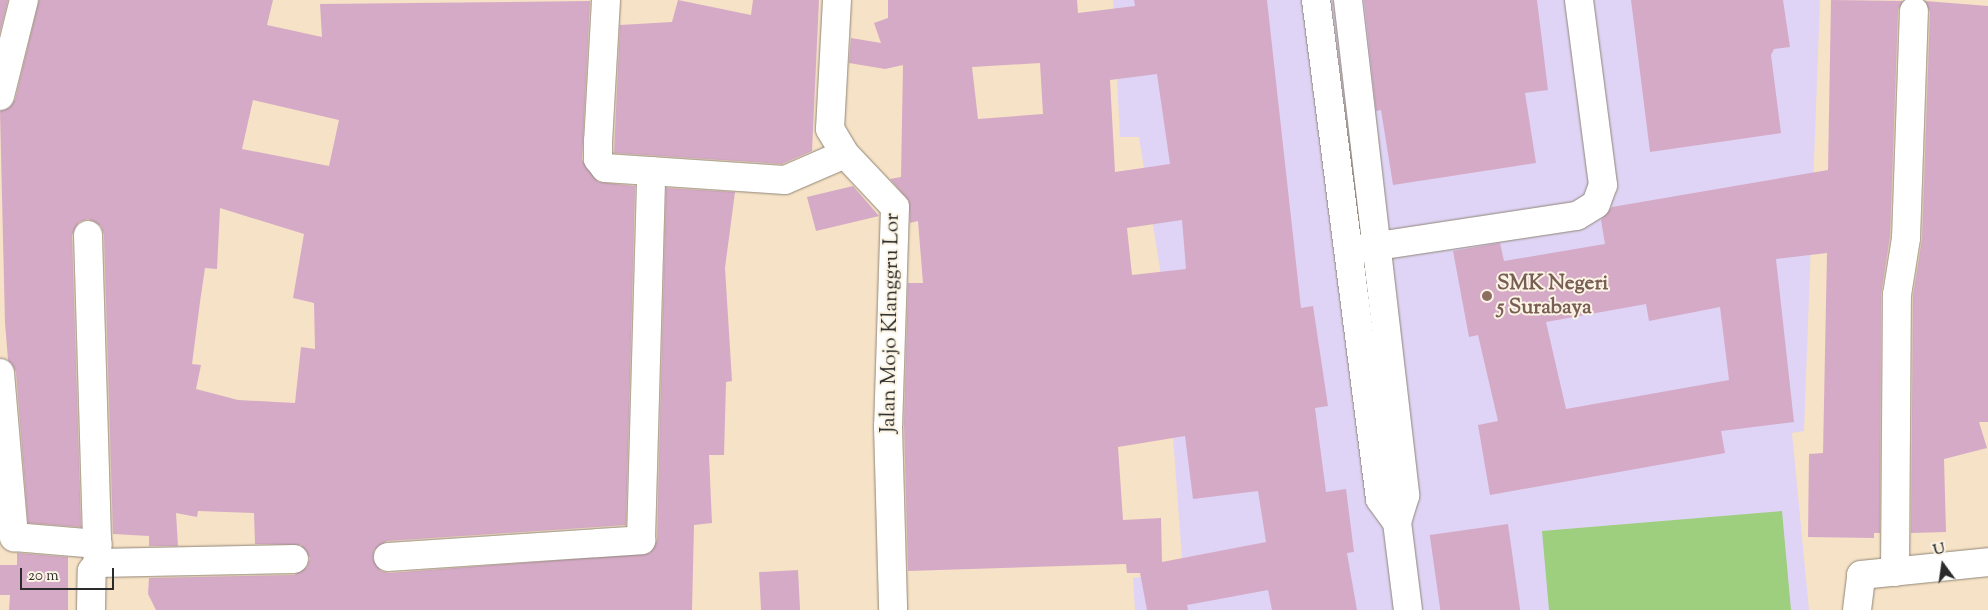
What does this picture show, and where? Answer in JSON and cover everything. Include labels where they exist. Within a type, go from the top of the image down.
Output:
[{"type":"street","points":[[0,96],[24,0]]},
{"type":"street","points":[[606,0],[598,159],[606,168],[785,180],[845,154]]},
{"type":"street","name":"Jalan Mojo Klanggru Lor","points":[[837,0],[830,129],[845,154],[895,207],[888,426],[893,610]]},
{"type":"street","points":[[1316,0],[1346,250],[1380,499],[1397,522]]},
{"type":"street","points":[[1348,0],[1405,496],[1397,522],[1408,610]]},
{"type":"street","points":[[1346,250],[1577,216],[1596,204],[1603,185],[1579,0]]},
{"type":"street","points":[[1894,572],[1897,295],[1906,238],[1914,11]]},
{"type":"street","points":[[1323,50],[1354,47]]},
{"type":"street","points":[[388,557],[641,540],[652,171]]},
{"type":"street","points":[[88,235],[98,554],[92,571],[91,610]]},
{"type":"street","points":[[1360,356],[1388,352]]},
{"type":"street","points":[[0,373],[14,537],[98,554],[294,559]]},
{"type":"street","points":[[1857,610],[1861,575],[1988,562]]},
{"type":"shaded area","name":"SMK Negeri 5 Surabaya","points":[[1113,0],[1820,0],[1804,431],[1792,433],[1809,610],[1135,610],[1133,578],[1183,572],[1161,275],[1139,137],[1120,137]]},
{"type":"green space","points":[[1782,511],[1791,610],[1549,610],[1542,531]]},
{"type":"building","points":[[0,0],[8,0],[0,32]]},
{"type":"building","points":[[39,0],[273,0],[267,25],[322,37],[320,4],[590,1],[582,160],[598,182],[635,186],[626,525],[387,541],[374,550],[373,559],[381,571],[389,573],[650,553],[657,540],[666,188],[735,192],[725,268],[732,381],[726,382],[724,455],[709,455],[712,523],[694,525],[692,610],[156,610],[148,594],[149,578],[294,575],[307,567],[310,558],[301,545],[255,544],[254,513],[198,511],[197,517],[176,513],[178,546],[149,546],[149,536],[113,534],[104,235],[101,226],[88,219],[79,222],[72,235],[81,527],[28,523],[16,372],[8,360],[5,323],[0,111],[15,100]],"holes":[[[253,100],[339,120],[329,166],[242,149]],[[220,208],[304,234],[293,298],[314,303],[315,349],[301,347],[295,403],[238,400],[196,389],[201,365],[192,364],[200,302],[205,268],[217,269]]]},
{"type":"building","points":[[678,0],[751,15],[753,0],[819,0],[812,151],[782,164],[614,153],[620,25],[672,22]]},
{"type":"building","points":[[888,0],[1077,0],[1078,13],[1135,6],[1134,0],[1267,0],[1301,308],[1313,306],[1328,406],[1315,408],[1326,492],[1346,489],[1354,552],[1347,553],[1357,610],[1272,610],[1268,590],[1187,605],[1188,610],[1147,610],[1140,573],[1127,573],[1126,564],[908,571],[904,423],[908,283],[923,283],[918,221],[910,223],[909,201],[890,179],[901,177],[903,65],[885,69],[849,63],[851,38],[881,43],[874,23],[888,18]],"holes":[[[1040,63],[1043,114],[978,119],[972,67]],[[1157,74],[1170,164],[1115,172],[1110,80]],[[1182,220],[1186,269],[1132,275],[1127,228]],[[1185,436],[1193,499],[1258,491],[1266,542],[1162,562],[1161,518],[1123,520],[1118,447]]]},
{"type":"building","points":[[1364,0],[1537,0],[1548,90],[1525,93],[1536,163],[1393,185],[1381,110],[1376,111]]},
{"type":"building","points":[[1631,0],[1783,0],[1790,47],[1774,49],[1771,55],[1781,133],[1650,152]]},
{"type":"building","points":[[1831,0],[1903,1],[1898,10],[1890,236],[1881,295],[1880,533],[1874,533],[1874,538],[1808,537],[1809,454],[1823,453],[1827,253],[1776,259],[1794,422],[1721,431],[1725,453],[1490,495],[1478,425],[1498,421],[1478,335],[1469,337],[1453,251],[1500,243],[1504,261],[1605,244],[1601,220],[1612,207],[1828,170]],"holes":[[[1646,304],[1649,321],[1720,307],[1729,380],[1566,409],[1546,322]]]},
{"type":"building","points":[[1925,1],[1988,6],[1988,422],[1979,422],[1987,448],[1944,459],[1946,532],[1911,533],[1913,296],[1922,239],[1930,12]]},
{"type":"building","points":[[853,186],[879,216],[816,231],[807,197]]},
{"type":"building","points":[[1508,524],[1520,610],[1440,610],[1430,535]]},
{"type":"building","points":[[17,553],[68,557],[68,610],[9,610],[10,595],[0,595],[0,565],[17,565]]},
{"type":"building","points":[[798,570],[800,610],[761,610],[759,572]]},
{"type":"place","name":"SMK Negeri 5 Surabaya","points":[[1487,296]]}]
